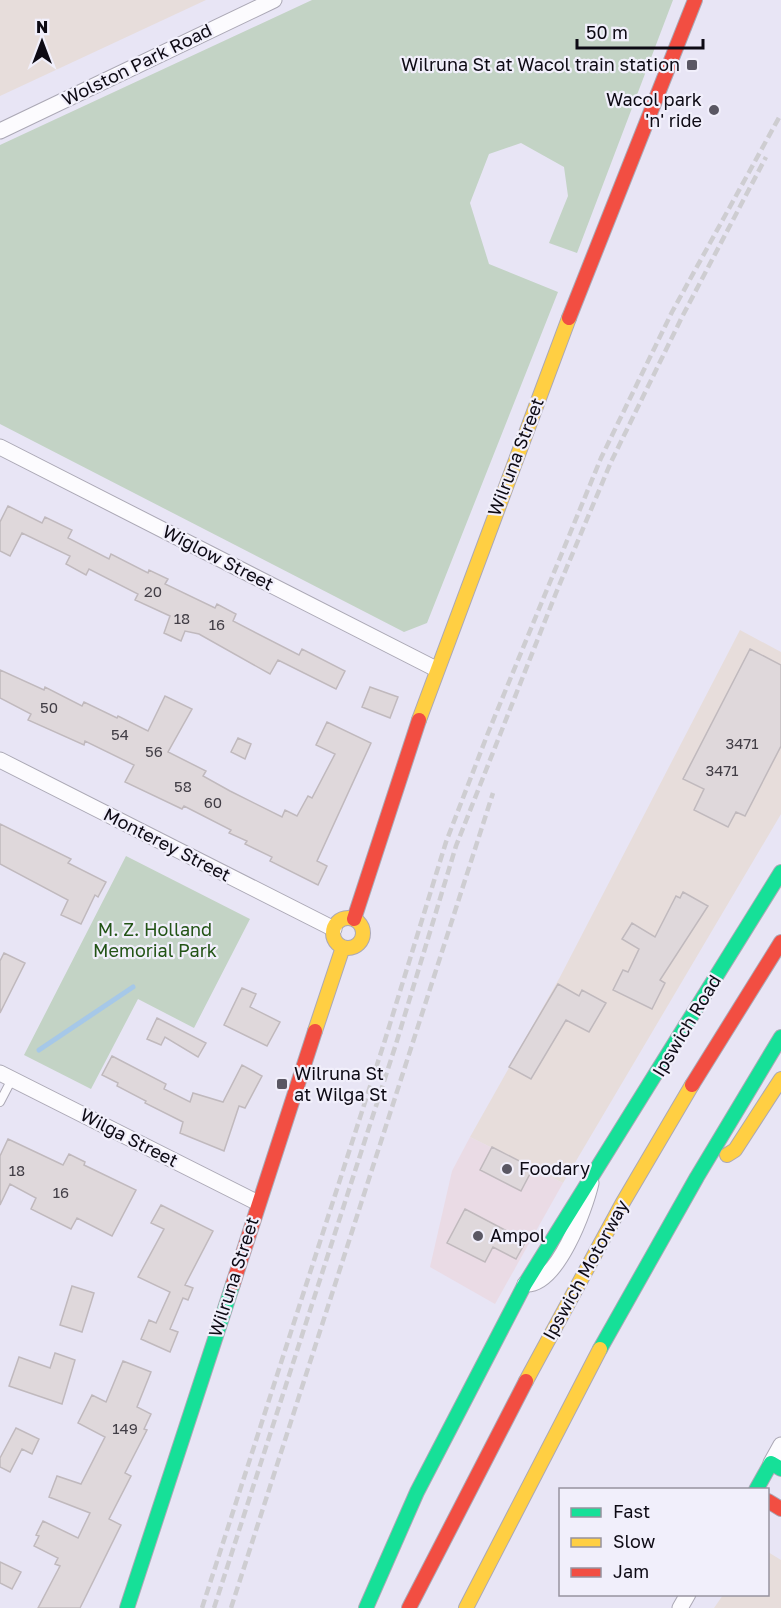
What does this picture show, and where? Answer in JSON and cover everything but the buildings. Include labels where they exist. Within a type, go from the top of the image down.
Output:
[{"type":"main road","name":"Wilruna Street","points":[[127,1608],[343,947],[353,947],[363,938],[363,930],[354,919],[436,669],[586,272],[695,0]]},
{"type":"main road","name":"Ipswich Road","points":[[592,1180],[781,872]]},
{"type":"main road","points":[[343,947],[336,942],[334,929],[339,921],[354,919]]},
{"type":"main road","name":"Ipswich Motorway","points":[[409,1608],[505,1419],[596,1250],[656,1146],[781,942]]},
{"type":"main road","points":[[466,1608],[551,1440],[703,1169],[781,1037]]},
{"type":"main road","points":[[703,1169],[735,1150],[781,1079]]},
{"type":"main road","points":[[366,1608],[417,1492],[525,1284]]},
{"type":"main road","points":[[758,1488],[776,1466]]},
{"type":"street","name":"Wolston Park Road","points":[[0,131],[274,0]]},
{"type":"street","name":"Wiglow Street","points":[[0,447],[436,669]]},
{"type":"street","name":"Monterey Street","points":[[0,760],[334,929]]},
{"type":"street","name":"Wilga Street","points":[[6,1076],[258,1203]]},
{"type":"street","name":"Ipswich Road","points":[[525,1284],[537,1284],[555,1264],[579,1221],[592,1180]]},
{"type":"street","points":[[776,1466],[781,1445]]},
{"type":"lane","points":[[0,1102],[6,1076]]},
{"type":"shaded area","points":[[0,0],[206,0],[0,96]]},
{"type":"shaded area","points":[[740,630],[781,652],[781,814],[563,1183],[470,1137],[560,977]]},
{"type":"shaded area","points":[[470,1137],[563,1183],[495,1304],[430,1267],[452,1171]]},
{"type":"shaded area","points":[[769,1553],[781,1560],[781,1608],[714,1608],[722,1596],[769,1596]]},
{"type":"green space","points":[[312,0],[673,0],[577,253],[549,243],[568,196],[564,167],[521,143],[489,154],[470,203],[489,264],[558,292],[427,623],[404,632],[0,424],[0,145]]},
{"type":"green space","name":"M. Z. Holland Memorial Park","points":[[126,856],[250,919],[194,1028],[138,999],[91,1089],[24,1055]]},
{"type":"waterway","points":[[39,1050],[133,987]]},
{"type":"railway","points":[[202,1608],[385,1040],[446,842],[488,733],[601,458],[672,312],[781,114]]},
{"type":"railway","points":[[214,1608],[396,1044],[456,846],[556,593],[611,462],[682,317],[766,157]]},
{"type":"railway","points":[[231,1608],[493,793]]},
{"type":"traffic: fast","points":[[525,1284],[781,872]]},
{"type":"traffic: fast","points":[[600,1349],[697,1177],[781,1037]]},
{"type":"traffic: fast","points":[[127,1608],[233,1284]]},
{"type":"traffic: fast","points":[[366,1608],[417,1492],[525,1284]]},
{"type":"traffic: fast","points":[[757,1488],[771,1463],[781,1469]]},
{"type":"traffic: slow","points":[[419,720],[569,318]]},
{"type":"traffic: slow","points":[[348,918],[359,922],[363,933],[359,944],[348,948],[337,944],[333,933],[337,922],[348,918]]},
{"type":"traffic: slow","points":[[315,1031],[343,947]]},
{"type":"traffic: slow","points":[[727,1155],[735,1150],[781,1079]]},
{"type":"traffic: slow","points":[[526,1381],[622,1204],[692,1085]]},
{"type":"traffic: slow","points":[[466,1608],[600,1349]]},
{"type":"traffic: jam","points":[[569,318],[695,0]]},
{"type":"traffic: jam","points":[[354,919],[419,720]]},
{"type":"traffic: jam","points":[[692,1085],[781,942]]},
{"type":"traffic: jam","points":[[233,1284],[315,1031]]},
{"type":"traffic: jam","points":[[409,1608],[526,1381]]},
{"type":"traffic: jam","points":[[769,1502],[781,1509]]},
{"type":"place","name":"Wilruna St at Wacol train station","points":[[692,65]]},
{"type":"place","name":"Wacol park 'n' ride","points":[[714,110]]},
{"type":"place","name":"Wilruna St at Wilga St","points":[[282,1084]]},
{"type":"place","name":"Foodary","points":[[507,1169]]},
{"type":"place","name":"Ampol","points":[[478,1236]]}]
